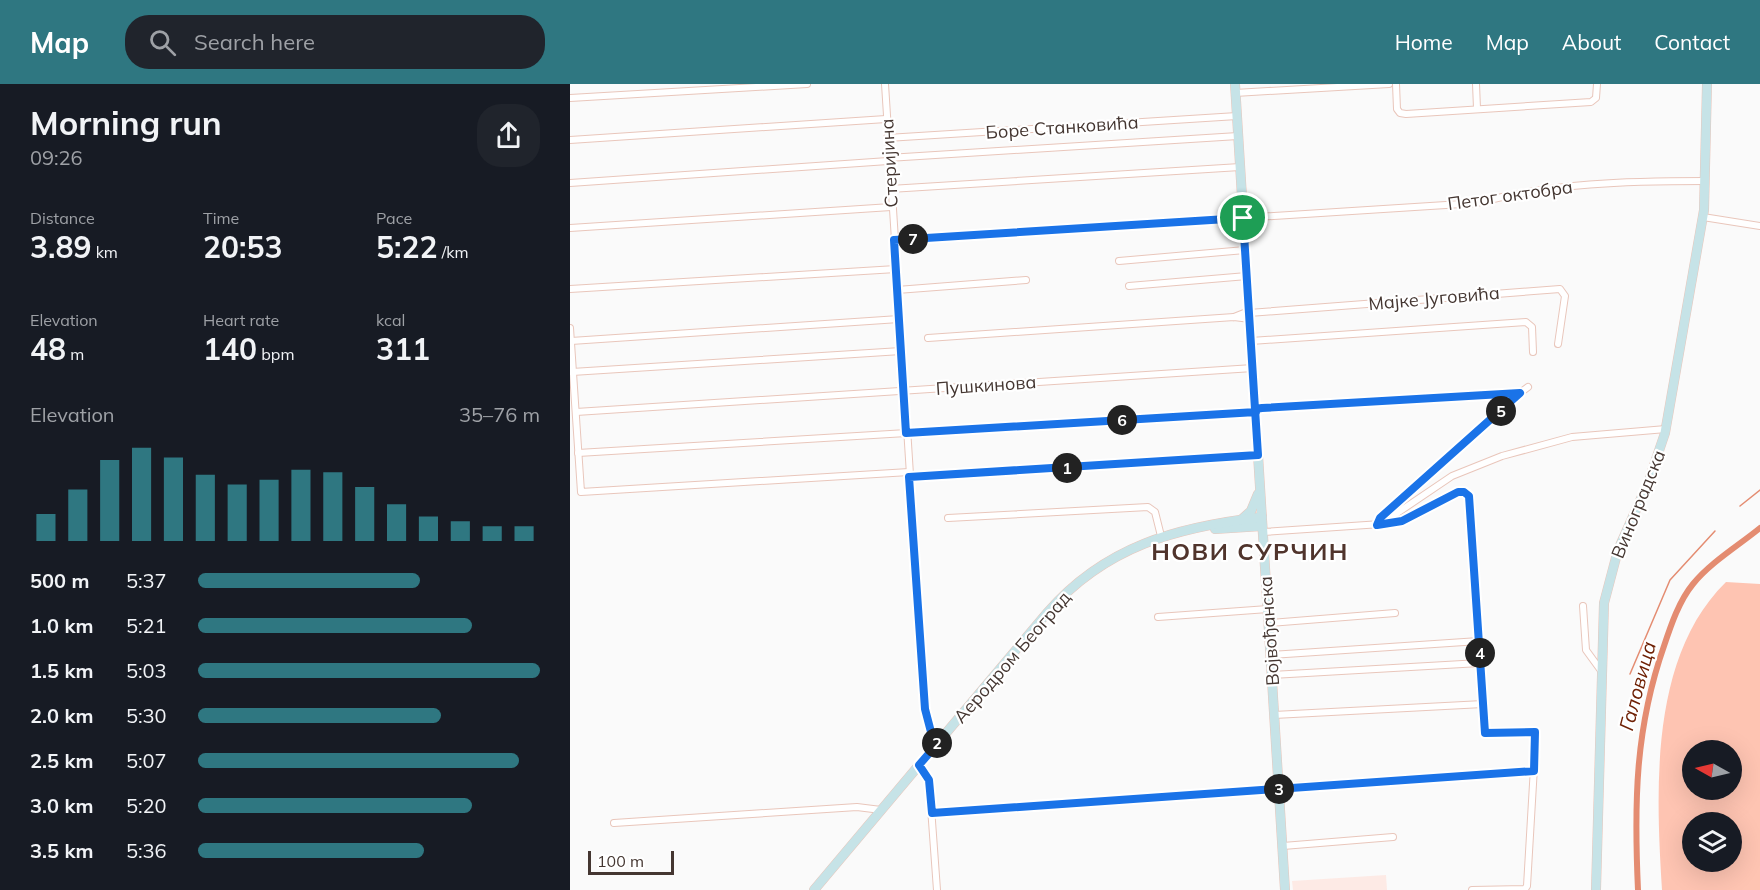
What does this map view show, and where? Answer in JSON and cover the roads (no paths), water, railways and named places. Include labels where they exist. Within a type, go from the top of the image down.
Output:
[{"type":"street","points":[[570,98],[807,84]]},
{"type":"street","points":[[885,84],[893,84]]},
{"type":"street","name":"Стеријина","points":[[885,84],[891,207],[925,709],[931,732],[938,743]]},
{"type":"street","points":[[1235,89],[1389,84]]},
{"type":"street","points":[[1395,84],[1397,109],[1400,113],[1594,101],[1598,84]]},
{"type":"street","points":[[1476,84],[1477,108]]},
{"type":"street","name":"Виноградска","points":[[1596,890],[1603,615],[1610,577],[1622,540],[1648,483],[1666,429],[1703,217],[1707,84]]},
{"type":"street","name":"Војвођанска","points":[[1235,89],[1285,890]]},
{"type":"street","name":"Боре Станковића","points":[[887,138],[1237,116]]},
{"type":"street","points":[[570,140],[886,119]]},
{"type":"street","points":[[570,183],[1238,136]]},
{"type":"street","points":[[890,189],[1240,167]]},
{"type":"street","name":"Петог октобра","points":[[894,240],[1477,203],[1527,191],[1566,185],[1705,181]]},
{"type":"street","points":[[570,228],[891,207]]},
{"type":"street","points":[[1703,217],[1760,226]]},
{"type":"street","points":[[1119,261],[1245,250]]},
{"type":"street","points":[[570,289],[896,269]]},
{"type":"street","points":[[1129,286],[1247,276]]},
{"type":"street","points":[[897,290],[1026,280]]},
{"type":"street","name":"Мајке Југовића","points":[[1249,314],[1560,289],[1565,296],[1558,344]]},
{"type":"street","points":[[928,338],[1249,314]]},
{"type":"street","points":[[571,341],[899,319]]},
{"type":"street","points":[[1251,341],[1526,322],[1532,327],[1533,352]]},
{"type":"street","points":[[570,328],[581,492],[1258,455]]},
{"type":"street","points":[[572,372],[901,351]]},
{"type":"street","name":"Пушкинова","points":[[576,412],[1253,368]]},
{"type":"street","points":[[1377,525],[1380,518],[1528,387]]},
{"type":"street","points":[[578,453],[1520,393]]},
{"type":"street","points":[[1384,523],[1452,476],[1502,456],[1572,437],[1666,429]]},
{"type":"street","points":[[1242,519],[1251,511],[1260,489]]},
{"type":"street","points":[[1262,525],[1377,525],[1402,521],[1455,493],[1467,494],[1470,500],[1486,735],[1535,732],[1527,886],[1525,889],[1472,890]]},
{"type":"street","points":[[948,519],[1148,507],[1155,512],[1161,536]]},
{"type":"street","name":"Аеродром Београд","points":[[814,890],[1071,588],[1116,555],[1161,536],[1242,519],[1262,525]]},
{"type":"street","name":"Аеродром Београд","points":[[1198,528],[1262,525]]},
{"type":"street","points":[[1583,606],[1586,650],[1603,673]]},
{"type":"street","points":[[1158,617],[1268,609]]},
{"type":"street","points":[[1269,623],[1395,613]]},
{"type":"street","points":[[1270,655],[1479,641]]},
{"type":"street","points":[[1272,675],[1480,663]]},
{"type":"street","points":[[1274,715],[1483,704]]},
{"type":"street","points":[[919,765],[929,780],[936,890]]},
{"type":"street","points":[[932,813],[1534,771]]},
{"type":"street","points":[[614,823],[857,807],[881,810]]},
{"type":"street","points":[[1283,846],[1393,837]]},
{"type":"waterway","points":[[1740,506],[1760,490]]},
{"type":"waterway","name":"Галовица","points":[[1638,890],[1636,827],[1642,737],[1654,677],[1667,638],[1680,606],[1693,584],[1716,561],[1760,528]]},
{"type":"waterway","points":[[1630,674],[1670,580],[1715,531]]},
{"type":"district","name":"НОВИ СУРЧИН","points":[[1250,551]]}]
